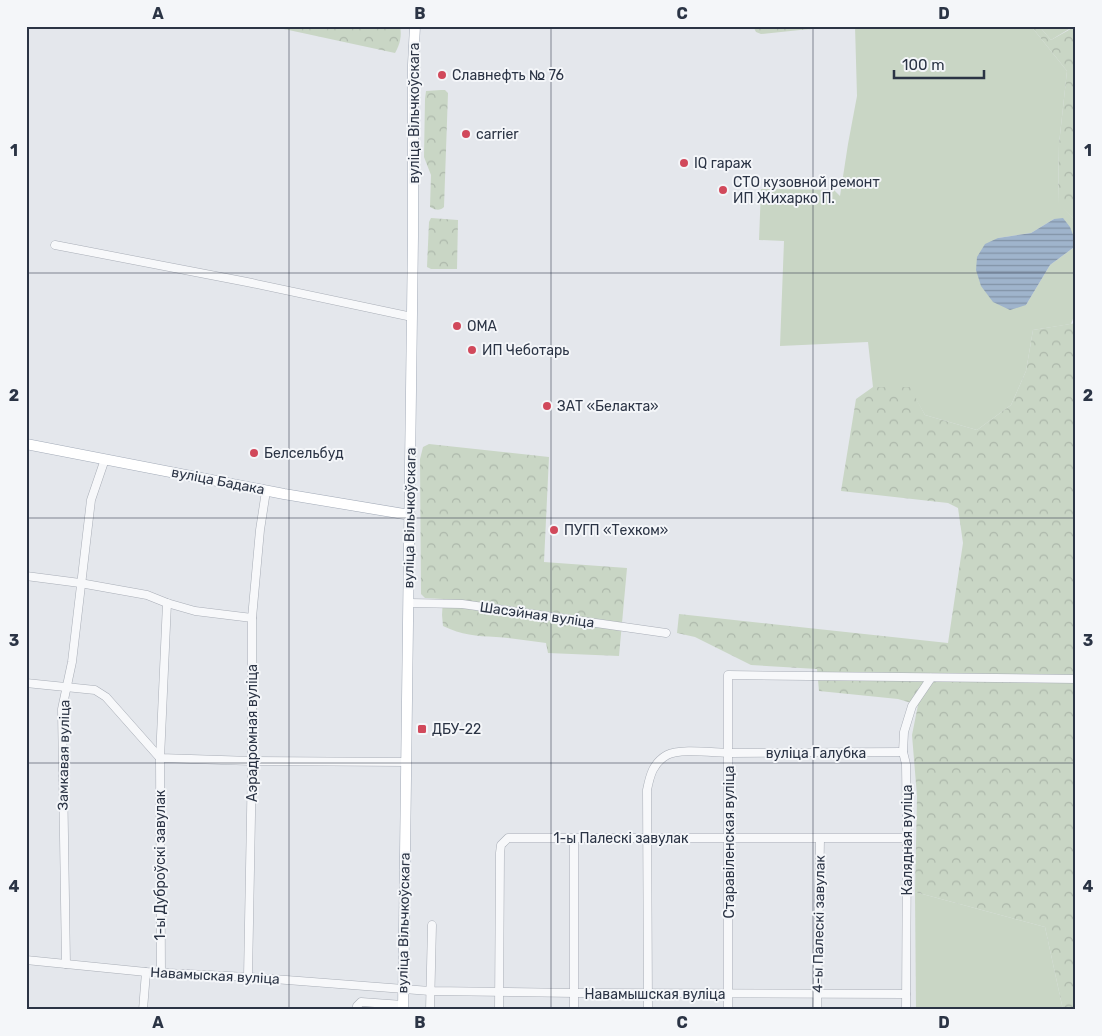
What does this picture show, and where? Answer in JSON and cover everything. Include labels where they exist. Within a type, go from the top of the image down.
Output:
[{"type":"main road","name":"вуліца Вільчкоўскага","points":[[403,1007],[413,236],[413,65],[415,26]]},
{"type":"main road","name":"вуліца Бадака","points":[[26,444],[266,491],[410,515]]},
{"type":"street","points":[[56,245],[247,282],[412,317]]},
{"type":"street","name":"Замкавая вуліца","points":[[66,964],[62,709],[72,662],[90,500],[105,459]]},
{"type":"street","name":"Аэрадромная вуліца","points":[[248,977],[252,761],[252,618],[260,530],[266,491]]},
{"type":"street","points":[[26,576],[147,595],[195,612],[252,618]]},
{"type":"street","name":"1-ы Дуброўскі завулак","points":[[161,973],[160,758],[168,603]]},
{"type":"street","name":"Шасэйная вуліца","points":[[409,603],[462,604],[666,633]]},
{"type":"street","name":"Старавіленская вуліца","points":[[728,1010],[728,675],[932,678]]},
{"type":"street","points":[[932,678],[1076,679]]},
{"type":"street","name":"Калядная вуліца","points":[[906,1010],[907,838],[906,764],[903,752],[904,732],[912,706],[932,678]]},
{"type":"street","points":[[26,682],[95,690],[106,697],[160,758],[252,761],[407,762]]},
{"type":"street","name":"вуліца Галубка","points":[[648,1010],[647,790],[650,774],[656,764],[675,752],[903,752]]},
{"type":"street","name":"1-ы Палескі завулак","points":[[500,1010],[500,860],[502,846],[508,838],[907,838]]},
{"type":"street","points":[[574,839],[574,1010]]},
{"type":"street","name":"4-ы Палескі завулак","points":[[817,1010],[820,839]]},
{"type":"street","points":[[430,1010],[432,925]]},
{"type":"street","name":"Навамыская вуліца","points":[[26,960],[146,972],[248,977],[403,990]]},
{"type":"street","points":[[144,1010],[146,972]]},
{"type":"street","name":"Навамышская вуліца","points":[[403,990],[574,993],[906,994]]},
{"type":"street","points":[[357,1010],[361,1002],[403,1007]]},
{"type":"green space","points":[[270,26],[400,26],[401,37],[395,53]]},
{"type":"green space","points":[[753,26],[849,26],[761,34],[756,32]]},
{"type":"green space","points":[[855,26],[1031,26],[1067,71],[1059,144],[1058,203],[1076,221],[1076,311],[1071,324],[1033,330],[1026,371],[1011,405],[977,430],[925,415],[909,387],[873,387],[868,342],[780,346],[784,241],[759,240],[761,189],[834,190],[840,196],[857,96]],"holes":[[[1054,219],[1073,248],[1050,265],[1026,305],[998,238],[1031,233]]]},
{"type":"green space","points":[[1031,26],[1039,26],[1051,40],[1076,26],[1076,221],[1058,204],[1059,144],[1067,71]]},
{"type":"green space","points":[[1039,26],[1074,26],[1051,40]]},
{"type":"green space","points":[[445,90],[448,93],[444,207],[437,210],[430,207],[431,175],[424,157],[425,99],[426,91]]},
{"type":"green space","points":[[431,218],[458,220],[457,269],[431,269],[427,267],[429,222]]},
{"type":"green space","points":[[1076,323],[1076,1010],[1063,1010],[1045,927],[915,892],[917,796],[912,735],[918,705],[898,699],[819,691],[817,669],[751,665],[695,637],[677,633],[679,614],[948,643],[963,543],[958,508],[948,503],[841,491],[856,399],[873,387],[910,387],[925,415],[977,430],[1011,405],[1026,371],[1033,330]]},
{"type":"green space","points":[[429,444],[549,457],[544,562],[627,568],[619,656],[548,653],[546,643],[469,634],[443,626],[443,599],[425,598],[421,594],[420,459],[423,447]]},
{"type":"green space","points":[[915,892],[1045,927],[1063,1010],[916,1010]]},
{"type":"water","points":[[1063,218],[1070,227],[1075,240],[1073,248],[1050,265],[1026,305],[1010,310],[993,302],[981,286],[976,270],[977,257],[985,244],[998,238],[1031,233],[1054,219]]},
{"type":"place","name":"Славнефть № 76","points":[[442,75]]},
{"type":"place","name":"carrier","points":[[466,134]]},
{"type":"place","name":"IQ гараж","points":[[684,163]]},
{"type":"place","name":"СТО кузовной ремонт ИП Жихарко П.","points":[[723,190]]},
{"type":"place","name":"ОМА","points":[[457,326]]},
{"type":"place","name":"ИП Чеботарь","points":[[472,350]]},
{"type":"place","name":"ЗАТ «Белакта»","points":[[547,406]]},
{"type":"place","name":"Белсельбуд","points":[[254,453]]},
{"type":"place","name":"ПУГП «Техком»","points":[[554,530]]},
{"type":"place","name":"ДБУ-22","points":[[422,729]]}]
